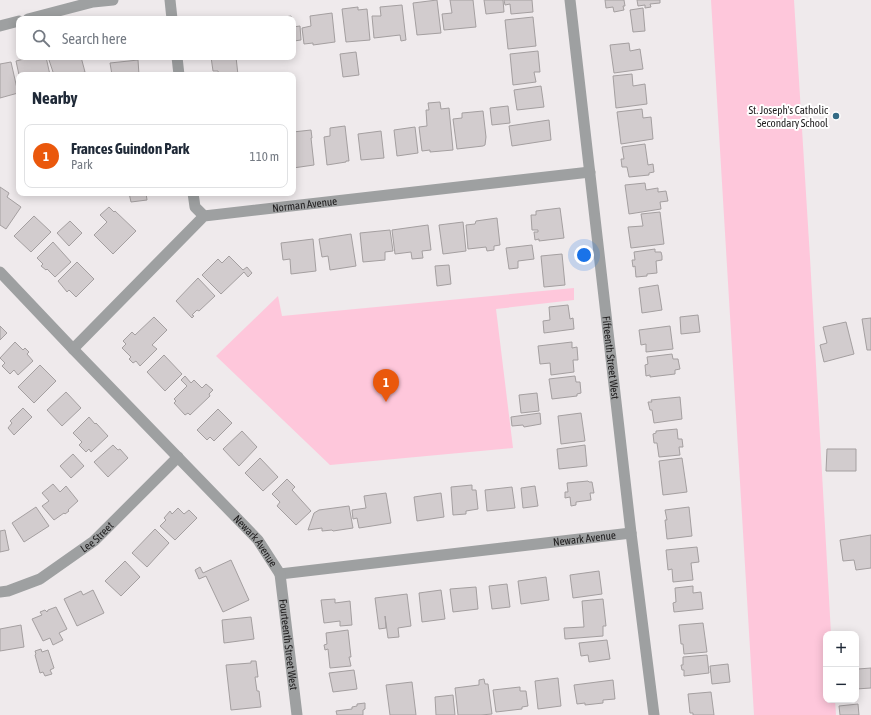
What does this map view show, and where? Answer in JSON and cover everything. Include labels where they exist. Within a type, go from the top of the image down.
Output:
[{"type":"street","points":[[39,16],[92,2],[113,0]]},
{"type":"street","points":[[170,0],[172,16]]},
{"type":"street","name":"Fifteenth Street West","points":[[570,0],[631,533],[654,715]]},
{"type":"street","points":[[0,26],[16,22]]},
{"type":"street","points":[[177,60],[179,72]]},
{"type":"street","name":"Norman Avenue","points":[[204,216],[590,172]]},
{"type":"street","points":[[73,349],[204,216],[195,207],[193,196]]},
{"type":"street","name":"Newark Avenue","points":[[0,272],[258,540],[280,574],[631,533]]},
{"type":"street","name":"Lee Street","points":[[0,592],[8,591],[40,579],[94,541],[178,457]]},
{"type":"street","name":"Fourteenth Street West","points":[[280,574],[297,715]]},
{"type":"shaded area","points":[[711,0],[794,0],[810,258],[831,631],[823,631],[823,703],[835,703],[836,715],[754,715]]},
{"type":"shaded area","points":[[574,288],[574,300],[496,309],[513,448],[330,465],[216,356],[278,296],[282,316]]},
{"type":"building","points":[[437,0],[441,33],[417,35],[413,3]]},
{"type":"building","points":[[450,0],[473,0],[476,27],[444,30],[442,14],[452,13]]},
{"type":"building","points":[[484,0],[503,0],[504,12],[486,14]]},
{"type":"building","points":[[504,0],[532,0],[533,12],[511,14],[510,4],[505,5]]},
{"type":"building","points":[[605,0],[624,0],[624,10],[614,12],[613,7],[606,8]]},
{"type":"building","points":[[637,0],[660,0],[660,3],[650,4],[651,7],[645,8],[645,5],[638,6]]},
{"type":"building","points":[[402,5],[406,40],[401,41],[400,35],[374,38],[372,16],[381,16],[380,7]]},
{"type":"building","points":[[358,7],[358,10],[367,9],[370,40],[346,42],[342,9]]},
{"type":"building","points":[[643,8],[645,31],[633,32],[630,10]]},
{"type":"building","points":[[332,13],[335,42],[313,45],[313,43],[304,44],[302,28],[311,26],[310,16]]},
{"type":"building","points":[[533,17],[536,46],[508,49],[505,20]]},
{"type":"building","points":[[300,26],[301,40],[296,41],[296,27]]},
{"type":"building","points":[[629,43],[630,51],[640,49],[643,69],[614,73],[610,45]]},
{"type":"building","points":[[538,51],[540,72],[534,72],[536,82],[513,85],[510,54]]},
{"type":"building","points":[[356,52],[359,75],[343,77],[340,54]]},
{"type":"building","points":[[47,60],[49,72],[18,72],[16,61]]},
{"type":"building","points":[[49,60],[82,60],[85,72],[53,72]]},
{"type":"building","points":[[138,60],[139,72],[112,72],[110,63]]},
{"type":"building","points":[[211,60],[236,60],[238,72],[213,71]]},
{"type":"building","points":[[11,62],[16,84],[16,94],[0,98],[0,64]]},
{"type":"building","points":[[632,74],[633,86],[645,84],[647,104],[616,108],[613,76]]},
{"type":"building","points":[[541,86],[544,107],[517,110],[514,90]]},
{"type":"building","points":[[440,102],[441,109],[449,108],[453,150],[430,152],[430,150],[422,151],[419,127],[427,126],[426,110],[429,110],[428,103]]},
{"type":"building","points":[[508,106],[510,123],[492,125],[490,108]]},
{"type":"building","points":[[642,109],[643,118],[651,117],[653,139],[621,144],[617,112]]},
{"type":"building","points":[[483,111],[486,137],[485,145],[457,149],[453,119],[462,118],[462,113]]},
{"type":"building","points":[[549,120],[551,140],[512,146],[509,126]]},
{"type":"building","points":[[345,126],[349,161],[327,165],[324,137],[330,136],[330,128]]},
{"type":"building","points":[[415,127],[418,153],[397,156],[394,130]]},
{"type":"building","points":[[311,130],[314,165],[296,168],[296,132]]},
{"type":"building","points":[[381,131],[384,158],[361,160],[358,134]]},
{"type":"building","points":[[645,144],[648,165],[653,164],[654,172],[649,173],[649,175],[629,177],[627,167],[622,167],[621,159],[624,159],[622,147]]},
{"type":"building","points":[[645,183],[646,190],[658,188],[658,192],[666,191],[668,201],[660,202],[661,209],[629,214],[625,185]]},
{"type":"building","points":[[0,187],[9,193],[7,197],[21,207],[6,229],[0,225]]},
{"type":"building","points":[[130,196],[146,196],[147,200],[131,202]]},
{"type":"building","points":[[109,207],[136,231],[113,254],[94,235],[107,222],[100,215]]},
{"type":"building","points":[[560,208],[564,238],[539,241],[539,239],[535,240],[534,232],[538,232],[538,230],[532,230],[531,215],[536,215],[536,211]]},
{"type":"building","points":[[660,212],[664,244],[631,248],[628,227],[643,226],[641,214]]},
{"type":"building","points":[[34,216],[51,232],[31,252],[14,236]]},
{"type":"building","points":[[497,218],[500,245],[494,246],[494,250],[487,251],[486,247],[468,249],[466,225],[475,224],[476,221]]},
{"type":"building","points":[[70,221],[82,233],[69,246],[57,233]]},
{"type":"building","points":[[463,222],[466,251],[443,254],[439,225]]},
{"type":"building","points":[[428,225],[431,250],[422,251],[423,258],[412,259],[411,252],[395,254],[392,230]]},
{"type":"building","points":[[390,230],[393,251],[385,252],[385,260],[363,262],[360,233]]},
{"type":"building","points":[[351,234],[356,266],[330,270],[328,256],[322,257],[319,239]]},
{"type":"building","points":[[313,239],[316,271],[291,274],[290,259],[283,260],[281,243]]},
{"type":"building","points":[[53,242],[71,262],[55,277],[47,269],[46,270],[41,266],[43,264],[37,258]]},
{"type":"building","points":[[532,245],[534,259],[518,261],[518,268],[509,269],[506,248]]},
{"type":"building","points":[[655,249],[655,252],[661,252],[662,256],[662,260],[656,261],[657,273],[636,277],[635,266],[633,267],[632,260],[635,260],[634,252]]},
{"type":"building","points":[[562,254],[565,285],[544,287],[541,256]]},
{"type":"building","points":[[229,256],[243,270],[247,267],[252,273],[248,277],[244,272],[221,294],[202,275],[218,259],[222,263]]},
{"type":"building","points":[[77,262],[94,279],[76,297],[69,290],[67,292],[58,281]]},
{"type":"building","points":[[449,265],[451,284],[437,286],[435,266]]},
{"type":"building","points":[[198,278],[215,296],[199,311],[197,310],[192,315],[194,316],[192,318],[176,301]]},
{"type":"building","points":[[658,285],[662,310],[642,313],[639,288]]},
{"type":"building","points":[[568,305],[570,319],[573,318],[574,329],[544,333],[543,321],[550,320],[549,307]]},
{"type":"building","points":[[698,315],[700,332],[681,334],[680,317]]},
{"type":"building","points":[[154,317],[167,330],[152,345],[157,349],[140,366],[136,361],[133,363],[129,359],[131,357],[122,348],[126,344],[123,341],[132,332],[135,335]]},
{"type":"building","points":[[871,318],[871,350],[867,350],[862,319]]},
{"type":"building","points":[[846,322],[854,354],[824,362],[820,345],[827,343],[823,327]]},
{"type":"building","points":[[0,326],[7,333],[0,340]]},
{"type":"building","points":[[670,326],[673,349],[646,352],[646,344],[641,345],[639,330]]},
{"type":"building","points":[[15,342],[23,350],[25,348],[29,352],[27,354],[33,361],[18,375],[14,370],[10,374],[2,366],[5,363],[0,358]]},
{"type":"building","points":[[572,342],[572,348],[577,347],[578,360],[573,360],[574,372],[551,375],[550,363],[540,364],[538,346]]},
{"type":"building","points":[[672,354],[673,359],[678,359],[680,369],[675,370],[675,374],[650,377],[650,375],[646,376],[645,365],[648,364],[647,357]]},
{"type":"building","points":[[164,355],[182,374],[165,391],[147,372]]},
{"type":"building","points":[[40,365],[56,381],[34,403],[18,387]]},
{"type":"building","points":[[185,376],[191,383],[194,380],[202,388],[206,384],[213,390],[209,394],[210,396],[190,415],[188,413],[185,415],[174,403],[176,401],[174,399],[187,386],[181,380]]},
{"type":"building","points":[[575,376],[576,382],[580,382],[581,393],[577,394],[577,396],[552,399],[549,379]]},
{"type":"building","points":[[66,392],[81,408],[62,426],[47,410]]},
{"type":"building","points":[[537,393],[539,411],[521,413],[519,395]]},
{"type":"building","points":[[680,397],[682,419],[654,423],[652,410],[650,410],[648,402],[652,402],[651,400]]},
{"type":"building","points":[[23,408],[32,417],[14,435],[8,428],[12,423],[10,421]]},
{"type":"building","points":[[218,409],[232,423],[214,441],[210,437],[207,440],[197,430]]},
{"type":"building","points":[[540,413],[541,424],[524,427],[523,425],[512,426],[511,417]]},
{"type":"building","points":[[581,413],[585,441],[561,444],[558,416]]},
{"type":"building","points":[[89,417],[108,436],[91,452],[89,449],[86,452],[79,445],[82,442],[73,433]]},
{"type":"building","points":[[677,429],[678,439],[682,439],[683,447],[679,447],[680,455],[659,457],[657,443],[654,443],[653,434],[656,433],[656,431]]},
{"type":"building","points":[[242,431],[257,447],[239,466],[223,449]]},
{"type":"building","points":[[113,445],[118,450],[120,449],[128,458],[108,477],[94,462]]},
{"type":"building","points":[[585,445],[587,466],[559,469],[557,449]]},
{"type":"building","points":[[827,449],[856,449],[856,471],[826,471]]},
{"type":"building","points":[[73,454],[84,466],[71,478],[60,466]]},
{"type":"building","points":[[260,458],[278,477],[263,491],[245,473]]},
{"type":"building","points":[[682,458],[687,492],[663,495],[659,461]]},
{"type":"building","points":[[287,479],[295,487],[292,490],[311,511],[296,525],[277,506],[280,502],[272,494]]},
{"type":"building","points":[[592,482],[594,493],[590,493],[591,500],[576,502],[576,505],[571,506],[570,497],[565,498],[565,492],[568,492],[567,483]]},
{"type":"building","points":[[53,484],[60,492],[66,486],[78,501],[68,510],[69,511],[54,520],[42,506],[49,501],[42,493]]},
{"type":"building","points":[[472,485],[472,490],[476,490],[478,509],[466,511],[466,514],[453,515],[451,487]]},
{"type":"building","points":[[535,486],[538,506],[523,508],[521,488]]},
{"type":"building","points":[[512,487],[515,508],[487,511],[485,490]]},
{"type":"building","points":[[386,493],[391,523],[359,528],[357,518],[353,519],[352,510],[366,508],[364,496]]},
{"type":"building","points":[[441,493],[444,517],[417,521],[414,497]]},
{"type":"building","points":[[349,506],[353,528],[333,531],[322,531],[322,528],[308,530],[314,513],[319,510]]},
{"type":"building","points":[[36,507],[49,526],[24,542],[12,523]]},
{"type":"building","points":[[689,507],[692,536],[667,539],[665,520],[667,520],[665,510]]},
{"type":"building","points":[[178,508],[184,514],[189,510],[197,518],[175,540],[160,526],[166,520],[164,518],[170,511],[172,514]]},
{"type":"building","points":[[155,529],[169,543],[147,567],[132,553]]},
{"type":"building","points":[[5,530],[9,550],[0,552],[0,531]]},
{"type":"building","points":[[871,535],[871,568],[856,570],[854,560],[843,561],[840,540]]},
{"type":"building","points":[[697,547],[699,562],[691,563],[693,580],[673,582],[672,569],[668,570],[666,550]]},
{"type":"building","points":[[231,560],[249,600],[223,612],[206,576],[199,579],[195,570],[200,567],[203,573]]},
{"type":"building","points":[[125,561],[140,577],[121,596],[105,581]]},
{"type":"building","points":[[599,571],[602,594],[573,598],[570,575]]},
{"type":"building","points":[[546,577],[549,600],[521,604],[518,581]]},
{"type":"building","points":[[507,584],[510,607],[492,609],[489,586]]},
{"type":"building","points":[[693,586],[693,593],[701,592],[703,609],[674,612],[673,603],[676,602],[675,588]]},
{"type":"building","points":[[476,587],[478,609],[453,612],[450,589]]},
{"type":"building","points":[[93,590],[104,613],[77,626],[64,599],[81,591],[83,595]]},
{"type":"building","points":[[441,590],[445,619],[422,622],[419,593]]},
{"type":"building","points":[[407,594],[411,626],[398,628],[399,637],[388,638],[385,616],[386,628],[379,629],[375,598]]},
{"type":"building","points":[[335,599],[335,603],[350,601],[352,625],[340,626],[340,621],[324,623],[321,600]]},
{"type":"building","points":[[603,599],[606,626],[603,626],[603,636],[565,639],[564,628],[584,627],[582,601]]},
{"type":"building","points":[[56,607],[67,629],[59,633],[63,640],[53,645],[50,638],[43,641],[32,619],[42,615],[40,612],[45,610],[47,612],[48,610]]},
{"type":"building","points":[[251,617],[254,639],[224,643],[222,620]]},
{"type":"building","points":[[703,623],[707,652],[684,654],[683,644],[681,644],[679,625]]},
{"type":"building","points":[[21,625],[24,647],[0,651],[0,629]]},
{"type":"building","points":[[348,630],[351,657],[349,657],[351,666],[330,668],[328,649],[325,650],[324,645],[327,644],[326,633]]},
{"type":"building","points":[[607,640],[610,659],[589,662],[588,655],[581,656],[579,643]]},
{"type":"building","points":[[41,649],[42,652],[48,650],[54,668],[50,670],[52,674],[45,676],[43,672],[40,673],[35,651]]},
{"type":"building","points":[[707,655],[709,673],[684,676],[684,670],[682,670],[681,665],[683,665],[683,657]]},
{"type":"building","points":[[251,661],[256,661],[258,677],[255,677],[261,707],[231,710],[226,665],[251,663]]},
{"type":"building","points":[[728,664],[730,682],[712,684],[710,666]]},
{"type":"building","points":[[871,668],[871,688],[859,689],[859,669]]},
{"type":"building","points":[[354,670],[357,689],[333,692],[329,673]]},
{"type":"building","points":[[558,678],[561,706],[538,709],[535,681]]},
{"type":"building","points":[[484,679],[485,684],[488,684],[492,714],[458,715],[455,688],[479,685],[479,680]]},
{"type":"building","points":[[613,680],[615,699],[603,700],[603,703],[585,705],[585,703],[577,704],[574,685]]},
{"type":"building","points":[[412,682],[416,715],[390,715],[386,685]]},
{"type":"building","points":[[520,687],[520,691],[526,691],[528,706],[522,707],[522,709],[496,712],[493,690]]},
{"type":"building","points":[[711,692],[714,715],[693,715],[693,713],[690,713],[688,694]]},
{"type":"building","points":[[453,695],[455,715],[436,715],[435,697]]},
{"type":"building","points":[[365,703],[363,715],[337,715],[336,711],[352,709],[352,707],[357,706],[357,704]]},
{"type":"building","points":[[858,704],[859,715],[840,715],[839,706]]},
{"type":"place","name":"St. Joseph's Catholic Secondary School","points":[[836,116]]},
{"type":"place","name":"Frances Guindon Park","points":[[386,402]]}]
